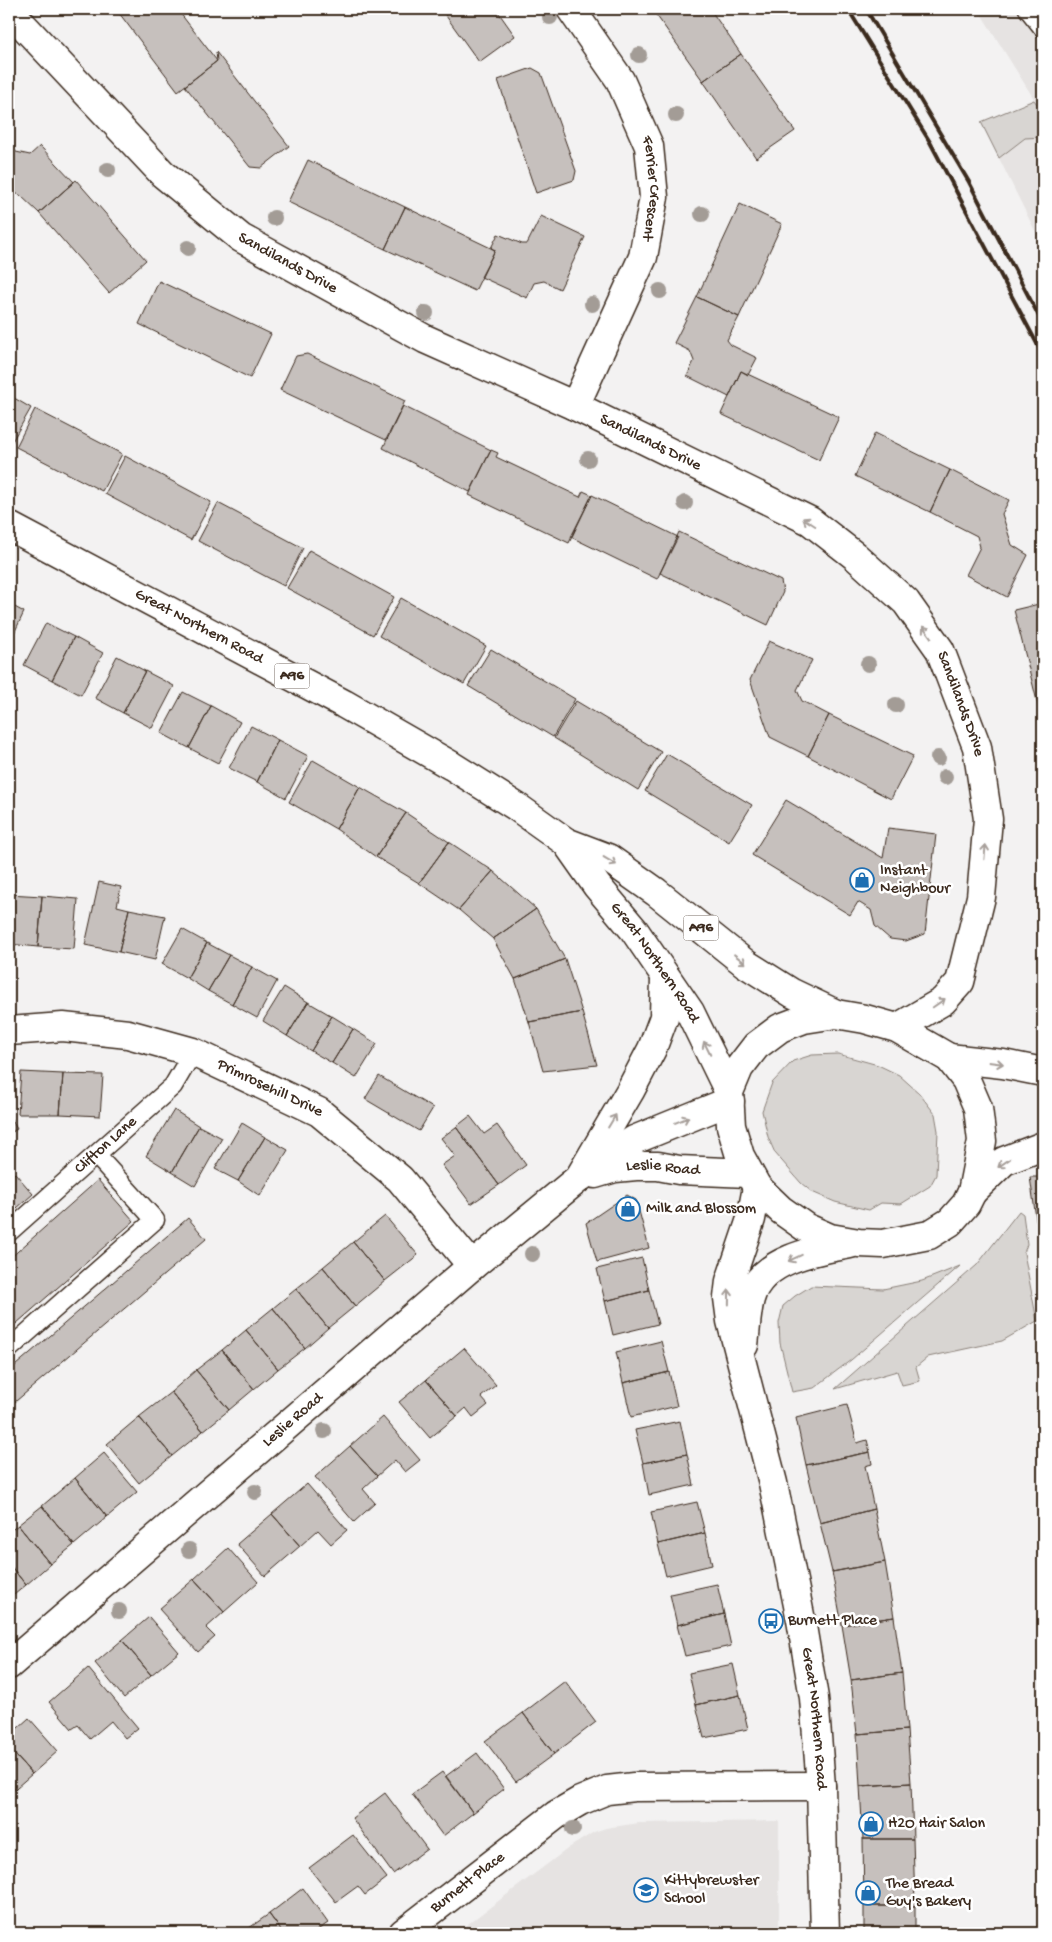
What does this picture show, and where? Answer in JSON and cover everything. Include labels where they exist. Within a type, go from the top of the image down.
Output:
[{"type":"street","name":"Ferrier Crescent","points":[[571,9],[620,80],[650,146],[654,197],[643,257],[576,406]]},
{"type":"street","name":"Sandilands Drive","points":[[13,21],[163,174],[241,238],[425,339],[576,406],[810,522],[855,556],[906,602],[940,650],[977,747],[988,819],[981,897],[960,982],[943,1001],[897,1028]]},
{"type":"street","name":"Great Northern Road","points":[[9,526],[344,704],[518,807],[566,842],[608,858],[656,892],[746,964],[792,993],[836,1014]]},
{"type":"street","name":"Great Northern Road","points":[[566,842],[597,886],[634,930],[690,1012],[729,1097]]},
{"type":"street","points":[[579,1178],[630,1091],[652,1048],[664,1017],[665,978]]},
{"type":"street","name":"A96","points":[[836,1014],[865,1019],[897,1028],[949,1058],[966,1080],[978,1108],[982,1141],[972,1192],[966,1204],[950,1222],[928,1235],[883,1244],[859,1243],[830,1238],[805,1227],[782,1210],[752,1180],[740,1156],[731,1126],[729,1097],[739,1068],[756,1046],[780,1028],[804,1019],[836,1014]]},
{"type":"street","name":"Primrosehill Drive","points":[[9,1031],[63,1027],[128,1034],[193,1052],[319,1112],[400,1179],[472,1266]]},
{"type":"street","points":[[949,1058],[1003,1064],[1043,1072]]},
{"type":"street","name":"Leslie Road","points":[[9,1664],[472,1266],[579,1178],[634,1140],[729,1097]]},
{"type":"street","points":[[972,1192],[1004,1161],[1043,1146]]},
{"type":"street","name":"Leslie Road","points":[[579,1178],[615,1168],[658,1166],[752,1180]]},
{"type":"street","name":"Great Northern Road","points":[[752,1180],[751,1219],[730,1281],[728,1298],[731,1321],[773,1483],[802,1620],[814,1698],[821,1786],[825,1933]]},
{"type":"street","name":"Great Northern Road","points":[[742,1362],[750,1298],[757,1284],[771,1269],[809,1251],[859,1243]]},
{"type":"street","name":"Burnett Place","points":[[403,1933],[556,1815],[580,1801],[607,1790],[634,1787],[821,1786]]},
{"type":"lane","points":[[1028,9],[1043,28]]},
{"type":"lane","name":"Clifton Lane","points":[[9,1232],[173,1086],[193,1052]]},
{"type":"lane","points":[[9,1349],[155,1220],[96,1155]]},
{"type":"shaded area","points":[[978,9],[1043,9],[1043,247],[981,122],[1034,99]]},
{"type":"shaded area","points":[[1034,100],[1043,112],[1043,137],[1025,138],[999,158],[981,122]]},
{"type":"shaded area","points":[[838,1054],[878,1065],[899,1075],[919,1093],[935,1114],[938,1131],[936,1175],[930,1186],[901,1204],[881,1203],[869,1210],[835,1202],[812,1192],[801,1183],[775,1153],[768,1137],[762,1111],[772,1083],[793,1061],[812,1055]]},
{"type":"shaded area","points":[[1019,1211],[1023,1214],[1027,1244],[1024,1253],[1037,1321],[1002,1341],[928,1357],[916,1367],[920,1381],[902,1385],[897,1371],[835,1389],[977,1265]]},
{"type":"shaded area","points":[[960,1266],[851,1360],[814,1388],[792,1392],[780,1343],[779,1323],[783,1306],[795,1296],[811,1286],[883,1289],[922,1281]]},
{"type":"shaded area","name":"Kittybrewster School","points":[[779,1821],[779,1933],[456,1933],[570,1847],[594,1832],[606,1828],[639,1823]]},
{"type":"building","points":[[116,9],[177,9],[217,61],[178,91]]},
{"type":"building","points":[[441,9],[496,9],[515,36],[479,62]]},
{"type":"building","points":[[652,9],[710,9],[741,54],[703,81]]},
{"type":"building","points":[[216,52],[289,146],[261,168],[250,167],[185,86],[217,61]]},
{"type":"building","points":[[741,54],[795,131],[756,158],[703,81]]},
{"type":"building","points":[[532,68],[541,73],[576,171],[574,180],[536,193],[498,80]]},
{"type":"building","points":[[9,143],[16,152],[30,155],[40,146],[74,182],[39,213],[20,195],[14,193],[9,197]]},
{"type":"building","points":[[308,160],[405,207],[385,249],[288,202]]},
{"type":"building","points":[[76,180],[146,260],[109,293],[39,213]]},
{"type":"building","points":[[740,204],[782,224],[739,317],[697,297]]},
{"type":"building","points":[[405,207],[495,250],[475,291],[385,249]]},
{"type":"building","points":[[541,216],[585,237],[560,289],[544,281],[534,283],[527,298],[481,277],[495,250],[491,248],[498,234],[522,244],[527,244]]},
{"type":"building","points":[[159,281],[271,334],[250,378],[139,324]]},
{"type":"building","points":[[697,297],[739,317],[727,340],[731,345],[757,358],[748,375],[741,371],[729,397],[687,376],[694,361],[690,351],[674,343]]},
{"type":"building","points":[[307,354],[405,401],[386,440],[280,390],[296,356]]},
{"type":"building","points":[[741,371],[839,417],[819,460],[721,414]]},
{"type":"building","points":[[9,395],[31,408],[10,445],[9,444]]},
{"type":"building","points":[[403,406],[491,450],[470,492],[383,448]]},
{"type":"building","points":[[35,409],[122,454],[102,491],[16,447]]},
{"type":"building","points":[[875,433],[950,470],[930,512],[855,476]]},
{"type":"building","points":[[491,450],[498,453],[496,457],[580,497],[583,491],[592,495],[569,543],[469,495]]},
{"type":"building","points":[[125,456],[211,502],[191,540],[105,494]]},
{"type":"building","points":[[950,470],[1009,500],[1002,514],[1012,545],[1028,555],[1007,597],[966,575],[980,547],[977,536],[930,512]]},
{"type":"building","points":[[592,495],[678,537],[657,579],[571,537]]},
{"type":"building","points":[[218,503],[303,548],[284,586],[198,541]]},
{"type":"building","points":[[679,532],[781,581],[783,592],[768,625],[660,573]]},
{"type":"building","points":[[309,550],[394,597],[373,635],[287,588]]},
{"type":"building","points":[[401,598],[486,646],[464,684],[379,636]]},
{"type":"building","points":[[1043,603],[1043,708],[1039,709],[1014,610]]},
{"type":"building","points":[[9,604],[24,612],[9,644]]},
{"type":"building","points":[[46,623],[74,637],[52,680],[24,665]]},
{"type":"building","points":[[74,637],[103,653],[81,695],[52,680]]},
{"type":"building","points":[[769,641],[812,660],[797,690],[802,701],[829,715],[808,756],[770,737],[750,680]]},
{"type":"building","points":[[491,649],[575,699],[553,737],[468,686]]},
{"type":"building","points":[[117,656],[145,671],[123,713],[95,698]]},
{"type":"building","points":[[145,671],[174,686],[152,728],[123,713]]},
{"type":"building","points":[[183,692],[211,706],[189,748],[161,733]]},
{"type":"building","points":[[576,701],[661,752],[638,790],[554,738]]},
{"type":"building","points":[[211,706],[240,722],[218,763],[189,748]]},
{"type":"building","points":[[829,715],[913,756],[891,799],[808,756]]},
{"type":"building","points":[[251,726],[278,740],[257,782],[229,768]]},
{"type":"building","points":[[278,740],[308,756],[286,798],[257,782]]},
{"type":"building","points":[[667,754],[752,805],[729,842],[645,791]]},
{"type":"building","points":[[313,760],[360,787],[336,829],[289,802]]},
{"type":"building","points":[[360,787],[406,813],[376,857],[336,829]]},
{"type":"building","name":"Instant Neighbour","points":[[786,800],[883,858],[888,828],[936,834],[925,934],[906,941],[890,939],[875,926],[871,910],[858,902],[850,915],[752,855]]},
{"type":"building","points":[[406,813],[449,842],[419,883],[376,857]]},
{"type":"building","points":[[449,842],[493,871],[459,910],[419,883]]},
{"type":"building","points":[[493,871],[536,909],[493,939],[459,910]]},
{"type":"building","points":[[99,882],[121,887],[117,906],[129,909],[119,952],[85,945]]},
{"type":"building","points":[[9,894],[42,896],[38,947],[9,944]]},
{"type":"building","points":[[42,896],[78,899],[74,949],[38,947]]},
{"type":"building","points":[[129,909],[165,916],[155,960],[119,952]]},
{"type":"building","points":[[536,909],[565,959],[515,979],[493,939]]},
{"type":"building","points":[[182,929],[207,943],[187,978],[162,964]]},
{"type":"building","points":[[207,943],[229,955],[208,991],[187,978]]},
{"type":"building","points":[[229,955],[252,967],[232,1004],[208,991]]},
{"type":"building","points":[[565,959],[582,1012],[529,1022],[515,979]]},
{"type":"building","points":[[252,967],[277,981],[257,1018],[232,1004]]},
{"type":"building","points":[[284,987],[308,1002],[287,1036],[263,1021]]},
{"type":"building","points":[[308,1002],[332,1016],[311,1051],[287,1036]]},
{"type":"building","points":[[582,1012],[597,1065],[543,1071],[529,1022]]},
{"type":"building","points":[[332,1016],[353,1029],[332,1063],[311,1051]]},
{"type":"building","points":[[353,1029],[377,1044],[356,1078],[332,1063]]},
{"type":"building","points":[[21,1072],[63,1074],[60,1114],[18,1114]]},
{"type":"building","points":[[63,1074],[103,1075],[100,1116],[60,1114]]},
{"type":"building","points":[[379,1076],[433,1108],[419,1131],[365,1099]]},
{"type":"building","points":[[174,1110],[199,1126],[172,1172],[146,1156]]},
{"type":"building","points":[[9,1115],[17,1129],[9,1134]]},
{"type":"building","points":[[470,1116],[484,1134],[497,1125],[526,1165],[499,1185],[456,1127]]},
{"type":"building","points":[[242,1123],[265,1137],[238,1181],[215,1169]]},
{"type":"building","points":[[199,1126],[222,1138],[195,1186],[172,1172]]},
{"type":"building","points":[[456,1127],[499,1185],[471,1204],[442,1165],[455,1156],[441,1138]]},
{"type":"building","points":[[265,1137],[288,1150],[260,1196],[238,1181]]},
{"type":"building","points":[[15,1173],[33,1194],[9,1215],[9,1179]]},
{"type":"building","points":[[1030,1177],[1043,1177],[1043,1266]]},
{"type":"building","points":[[98,1180],[134,1221],[9,1330],[9,1259]]},
{"type":"building","points":[[627,1195],[636,1200],[649,1248],[597,1262],[586,1223]]},
{"type":"building","points":[[385,1216],[418,1255],[385,1281],[353,1242]]},
{"type":"building","points":[[188,1218],[206,1239],[9,1407],[9,1371]]},
{"type":"building","points":[[353,1242],[385,1281],[355,1306],[323,1267]]},
{"type":"building","points":[[642,1258],[649,1290],[605,1301],[597,1269]]},
{"type":"building","points":[[323,1267],[355,1306],[328,1328],[296,1289]]},
{"type":"building","points":[[296,1289],[328,1328],[305,1348],[273,1308]]},
{"type":"building","points":[[649,1290],[658,1324],[613,1335],[605,1301]]},
{"type":"building","points":[[273,1308],[305,1348],[278,1369],[246,1330]]},
{"type":"building","points":[[246,1330],[278,1369],[254,1389],[222,1350]]},
{"type":"building","points":[[661,1341],[669,1372],[623,1383],[616,1352]]},
{"type":"building","points":[[464,1348],[496,1385],[481,1397],[488,1405],[473,1417],[466,1408],[457,1416],[426,1380]]},
{"type":"building","points":[[222,1350],[254,1389],[229,1410],[196,1370]]},
{"type":"building","points":[[196,1370],[229,1410],[203,1431],[171,1392]]},
{"type":"building","points":[[669,1372],[677,1406],[631,1417],[623,1383]]},
{"type":"building","points":[[426,1380],[457,1416],[430,1438],[399,1402]]},
{"type":"building","points":[[171,1392],[203,1431],[172,1456],[139,1417]]},
{"type":"building","points":[[847,1405],[857,1443],[867,1440],[870,1452],[806,1465],[796,1418]]},
{"type":"building","points":[[139,1417],[172,1456],[139,1483],[107,1444]]},
{"type":"building","points":[[383,1417],[420,1460],[405,1472],[395,1460],[377,1476],[350,1446]]},
{"type":"building","points":[[680,1421],[687,1454],[643,1463],[635,1430]]},
{"type":"building","points":[[350,1446],[377,1476],[363,1489],[375,1503],[354,1522],[315,1477]]},
{"type":"building","points":[[870,1452],[872,1464],[865,1466],[874,1509],[820,1523],[806,1465]]},
{"type":"building","points":[[104,1453],[137,1492],[107,1517],[75,1478]]},
{"type":"building","points":[[687,1454],[694,1485],[649,1495],[643,1463]]},
{"type":"building","points":[[75,1478],[107,1517],[74,1545],[42,1506]]},
{"type":"building","points":[[307,1484],[347,1530],[331,1544],[318,1530],[300,1546],[272,1514]]},
{"type":"building","points":[[697,1502],[705,1533],[658,1544],[651,1512]]},
{"type":"building","points":[[42,1506],[74,1545],[50,1564],[18,1525]]},
{"type":"building","points":[[874,1509],[885,1562],[832,1572],[820,1523]]},
{"type":"building","points":[[272,1514],[300,1546],[265,1576],[237,1544]]},
{"type":"building","points":[[18,1525],[50,1564],[26,1585],[9,1564],[9,1532]]},
{"type":"building","points":[[705,1533],[712,1565],[666,1576],[658,1544]]},
{"type":"building","points":[[228,1548],[258,1582],[224,1612],[194,1579]]},
{"type":"building","points":[[885,1562],[894,1617],[842,1625],[832,1572]]},
{"type":"building","points":[[9,1564],[26,1585],[9,1599]]},
{"type":"building","points":[[194,1579],[224,1612],[206,1628],[215,1637],[198,1652],[159,1609]]},
{"type":"building","points":[[717,1584],[724,1614],[677,1625],[670,1594]]},
{"type":"building","points":[[724,1614],[731,1646],[685,1656],[677,1625]]},
{"type":"building","points":[[149,1617],[179,1652],[151,1675],[122,1640]]},
{"type":"building","points":[[894,1617],[902,1673],[851,1680],[842,1625]]},
{"type":"building","points":[[122,1640],[151,1675],[124,1698],[95,1663]]},
{"type":"building","points":[[733,1664],[740,1695],[696,1705],[689,1673]]},
{"type":"building","points":[[88,1668],[138,1728],[125,1738],[111,1721],[90,1739],[78,1725],[72,1729],[49,1702]]},
{"type":"building","points":[[902,1673],[907,1730],[857,1734],[851,1680]]},
{"type":"building","points":[[565,1681],[596,1722],[554,1754],[523,1713]]},
{"type":"building","points":[[740,1695],[748,1729],[704,1738],[696,1705]]},
{"type":"building","points":[[523,1713],[554,1754],[516,1782],[485,1741]]},
{"type":"building","points":[[29,1718],[58,1751],[32,1774],[9,1748],[9,1736]]},
{"type":"building","points":[[907,1730],[911,1783],[860,1786],[857,1734]]},
{"type":"building","points":[[9,1748],[32,1774],[9,1794]]},
{"type":"building","points":[[477,1753],[504,1789],[473,1813],[446,1776]]},
{"type":"building","points":[[442,1772],[473,1813],[443,1836],[412,1794]]},
{"type":"building","points":[[911,1783],[913,1839],[863,1839],[860,1786]]},
{"type":"building","points":[[385,1793],[427,1849],[393,1874],[352,1818]]},
{"type":"building","points":[[353,1835],[387,1878],[365,1895],[358,1886],[336,1902],[309,1868]]},
{"type":"building","points":[[863,1839],[913,1839],[915,1906],[864,1906]]},
{"type":"building","points":[[303,1888],[328,1923],[313,1933],[283,1933],[269,1914]]},
{"type":"building","points":[[864,1906],[915,1906],[915,1933],[864,1933]]},
{"type":"building","points":[[269,1914],[283,1933],[242,1933]]},
{"type":"railway","points":[[848,9],[930,142],[1043,355]]},
{"type":"railway","points":[[866,9],[969,182],[1043,324]]},
{"type":"place","name":"Instant Neighbour","points":[[862,880]]},
{"type":"place","name":"Milk and Blossom","points":[[628,1209]]},
{"type":"place","name":"Burnett Place","points":[[771,1621]]},
{"type":"place","name":"H2O Hair Salon","points":[[871,1824]]},
{"type":"place","name":"Kittybrewster School","points":[[646,1890]]},
{"type":"place","name":"The Bread Guy's Bakery","points":[[868,1893]]}]
